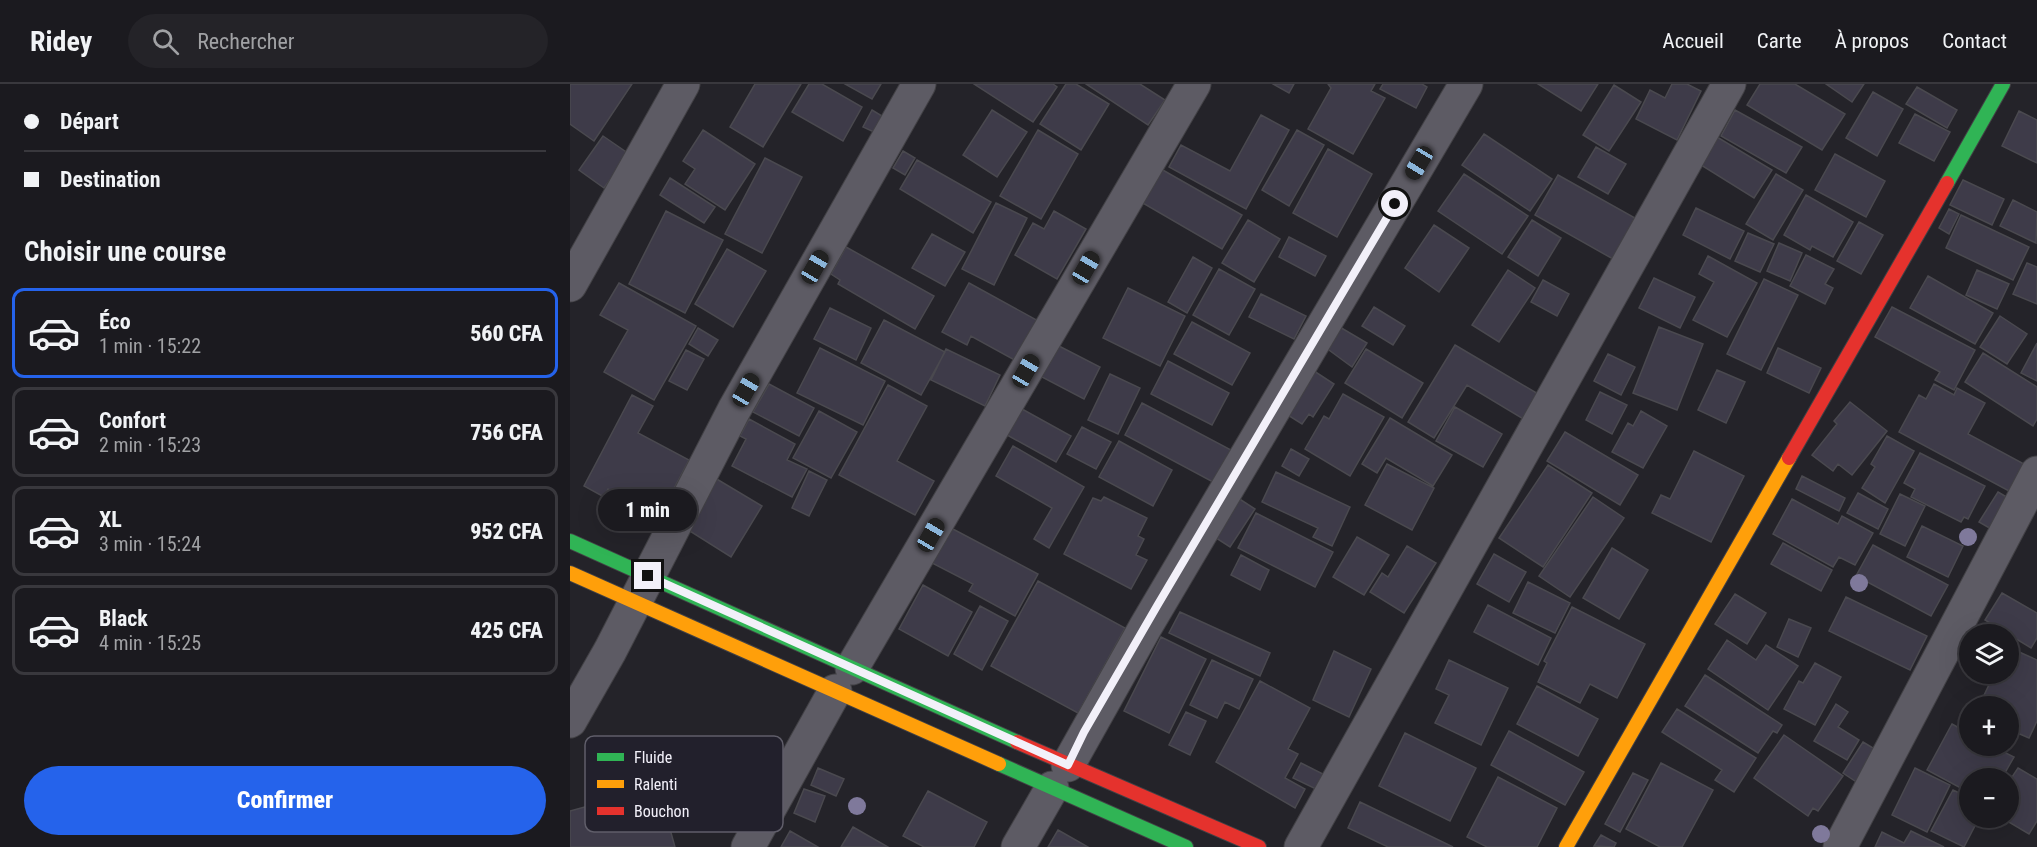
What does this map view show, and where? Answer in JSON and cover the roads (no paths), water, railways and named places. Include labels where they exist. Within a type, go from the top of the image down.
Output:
[{"type":"main road","points":[[1566,847],[2003,84]]},
{"type":"main road","points":[[570,541],[641,589],[843,680],[1060,776],[1259,847]]},
{"type":"main road","points":[[570,573],[641,589],[1060,776],[1186,847]]},
{"type":"street","points":[[570,285],[683,84]]},
{"type":"street","points":[[570,721],[735,410],[919,84]]},
{"type":"street","points":[[783,785],[1194,84]]},
{"type":"street","points":[[1018,847],[1157,606],[1466,84]]},
{"type":"street","points":[[1301,847],[1730,84]]},
{"type":"street","points":[[1840,847],[2037,473]]},
{"type":"street","points":[[748,847],[757,832]]}]
